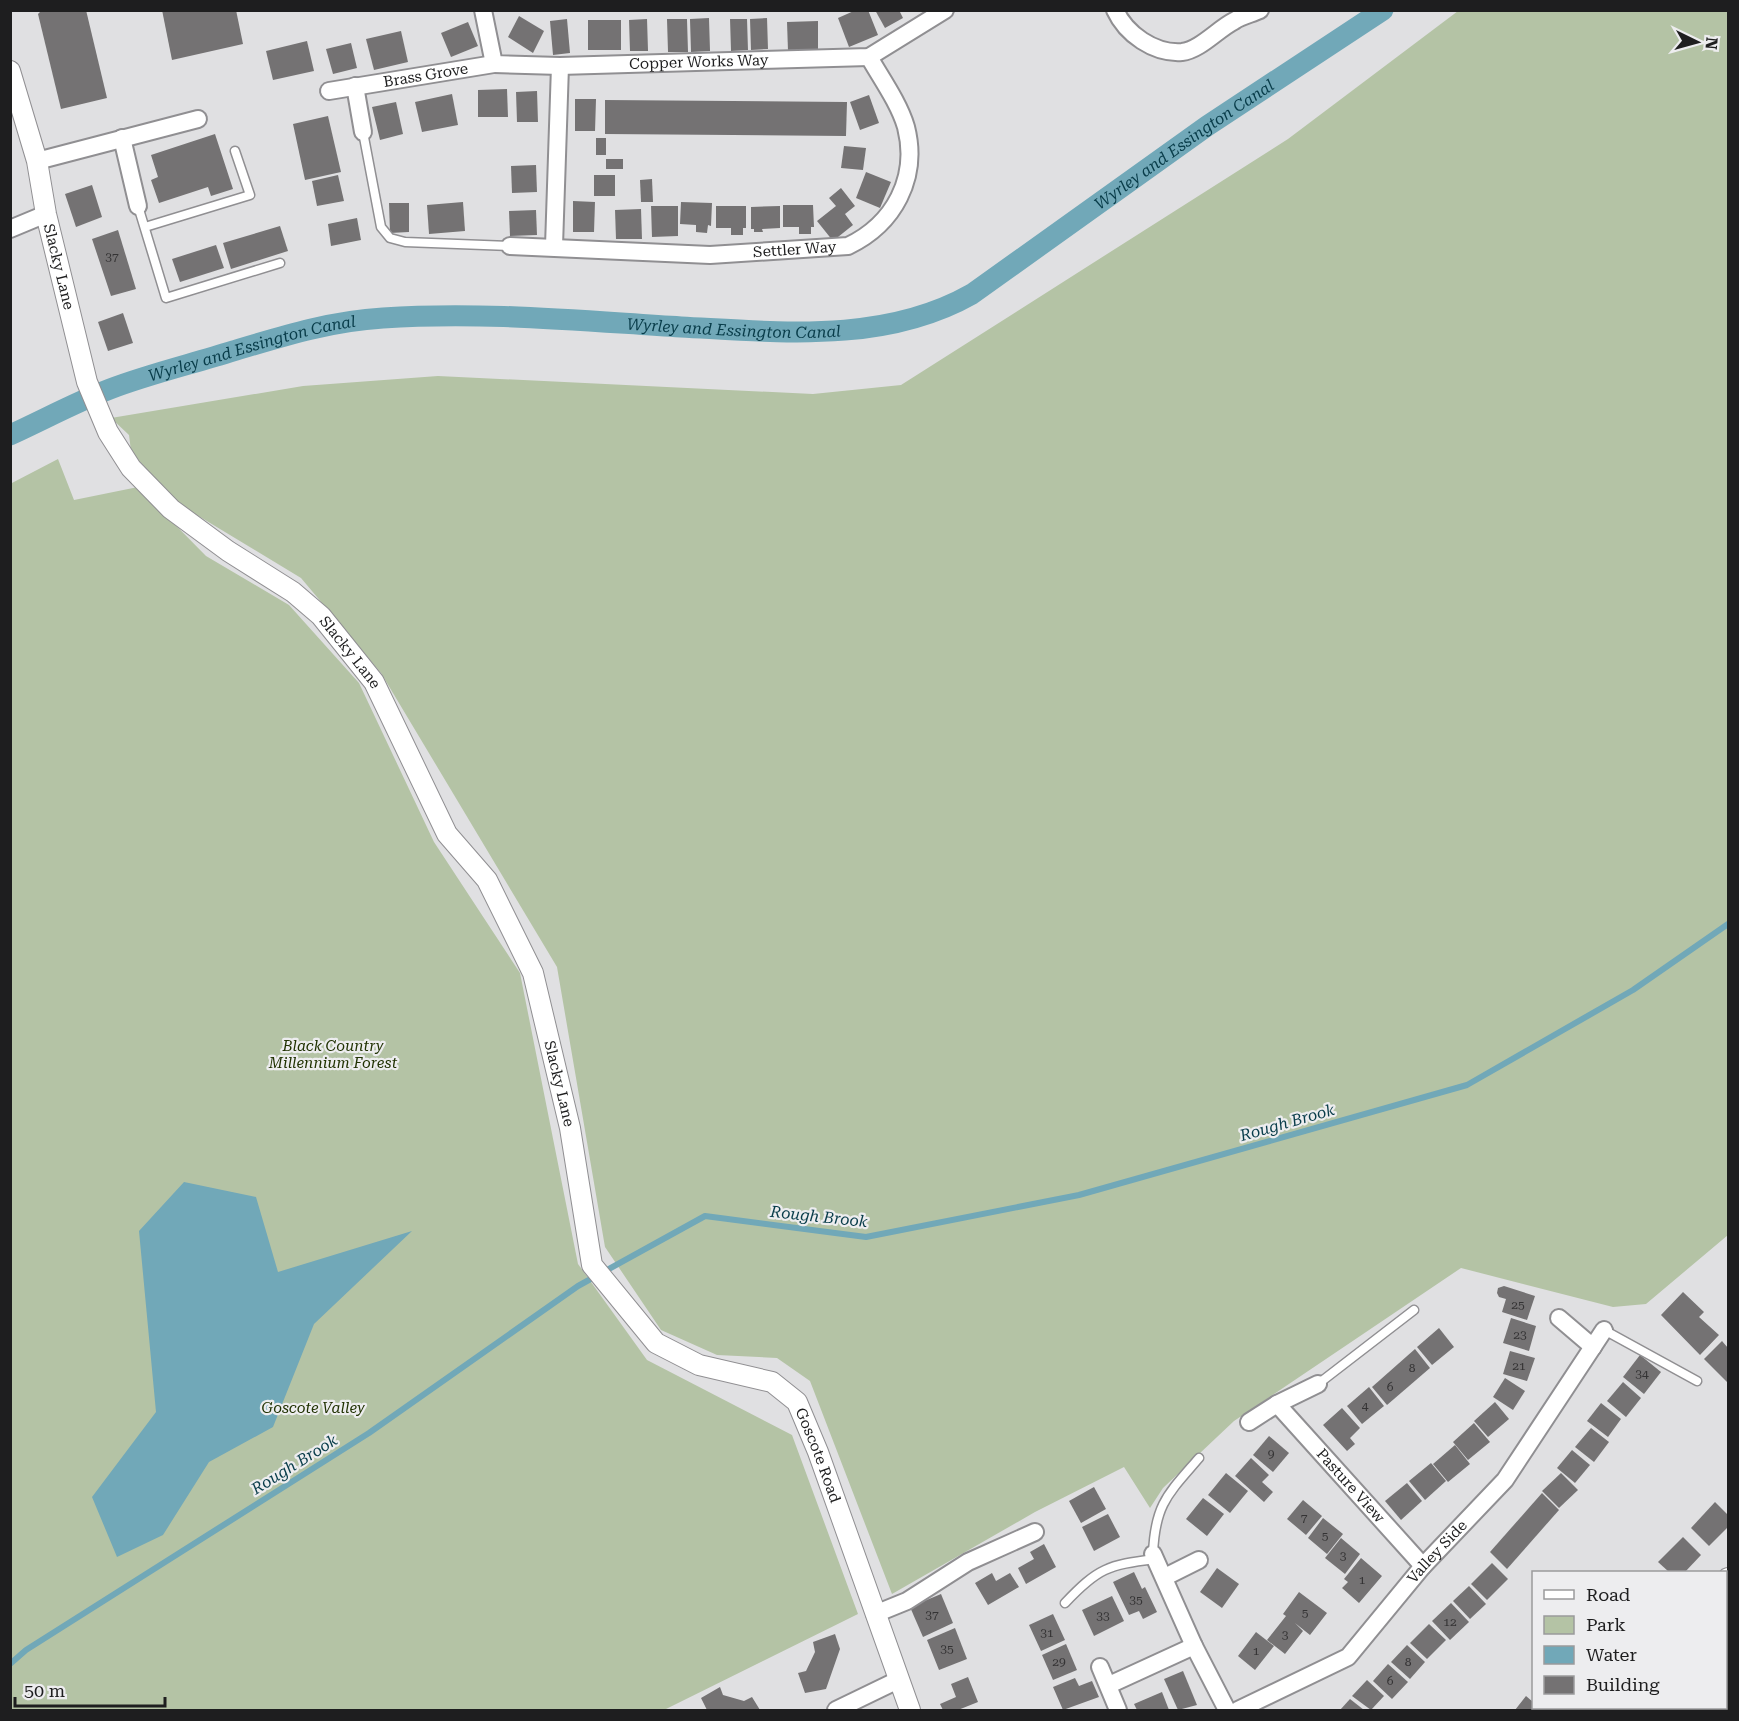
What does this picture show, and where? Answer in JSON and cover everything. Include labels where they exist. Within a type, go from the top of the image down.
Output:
[{"type":"street","points":[[483,10],[494,64]]},
{"type":"street","points":[[869,57],[945,10]]},
{"type":"street","points":[[1114,10],[1120,23],[1138,39],[1160,49],[1183,52],[1235,20],[1260,10]]},
{"type":"street","name":"Copper Works Way","points":[[494,64],[560,66],[869,57]]},
{"type":"street","name":"Settler Way","points":[[510,246],[554,246],[710,255],[848,246],[865,238],[896,206],[909,167],[906,126],[869,57]]},
{"type":"street","name":"Brass Grove","points":[[329,91],[494,64]]},
{"type":"street","points":[[554,246],[560,66]]},
{"type":"street","name":"Slacky Lane","points":[[10,71],[37,161],[46,214],[87,382],[104,422],[120,453],[131,468],[171,509],[228,551],[293,592],[321,616],[374,682],[447,834],[487,879],[533,973],[570,1128],[592,1265],[614,1293]]},
{"type":"street","points":[[355,86],[363,132]]},
{"type":"street","points":[[37,161],[198,119]]},
{"type":"street","points":[[122,138],[138,206]]},
{"type":"street","points":[[10,229],[46,214]]},
{"type":"street","name":"Goscote Road","points":[[614,1293],[656,1343],[699,1365],[772,1382],[797,1402],[818,1452],[910,1710]]},
{"type":"street","points":[[1559,1318],[1593,1347]]},
{"type":"street","name":"Valley Side","points":[[1238,1710],[1348,1657],[1423,1566],[1505,1480],[1604,1330]]},
{"type":"street","points":[[1249,1422],[1277,1404],[1318,1384]]},
{"type":"street","name":"Pasture View","points":[[1277,1404],[1423,1566]]},
{"type":"street","points":[[875,1614],[907,1601],[968,1563],[1035,1532]]},
{"type":"street","points":[[1154,1557],[1165,1577],[1194,1646],[1227,1710]]},
{"type":"street","points":[[1165,1577],[1199,1560]]},
{"type":"street","points":[[1109,1685],[1194,1646]]},
{"type":"street","points":[[1100,1667],[1118,1710]]},
{"type":"street","points":[[836,1710],[898,1680]]},
{"type":"lane","points":[[363,132],[381,227],[390,238],[405,242],[510,246]]},
{"type":"lane","points":[[145,227],[250,195],[235,151]]},
{"type":"lane","points":[[138,206],[166,298],[280,263]]},
{"type":"lane","points":[[1318,1384],[1414,1310]]},
{"type":"lane","points":[[1604,1330],[1697,1381]]},
{"type":"lane","points":[[1065,1603],[1089,1577],[1124,1563],[1154,1557],[1155,1522],[1160,1507],[1166,1496],[1199,1458]]},
{"type":"green space","points":[[1458,11],[1728,11],[1728,1235],[1646,1304],[1613,1307],[1461,1268],[1234,1421],[1163,1488],[1150,1508],[1124,1467],[1035,1512],[892,1594],[810,1381],[777,1358],[717,1355],[661,1330],[605,1247],[557,967],[381,673],[301,578],[172,500],[131,451],[129,435],[111,418],[303,386],[438,376],[813,394],[901,385],[1288,139]]},
{"type":"green space","name":"Goscote Valley","points":[[58,459],[74,500],[138,487],[206,556],[289,605],[359,683],[434,842],[520,973],[578,1264],[647,1360],[792,1435],[858,1614],[664,1710],[11,1710],[10,484]]},
{"type":"water","points":[[184,1182],[256,1197],[278,1272],[412,1231],[314,1324],[273,1427],[209,1462],[163,1535],[117,1557],[92,1497],[156,1412],[139,1231]]},
{"type":"building","points":[[42,10],[86,10],[107,98],[61,109],[38,14]]},
{"type":"building","points":[[162,10],[236,10],[243,44],[172,60]]},
{"type":"building","points":[[856,10],[868,10],[878,35],[849,47],[838,18]]},
{"type":"building","points":[[875,10],[899,10],[903,18],[885,28]]},
{"type":"building","points":[[519,16],[544,31],[533,53],[508,37]]},
{"type":"building","points":[[709,18],[710,51],[691,52],[690,19]]},
{"type":"building","points":[[767,18],[768,49],[751,50],[750,19]]},
{"type":"building","points":[[567,19],[570,53],[553,55],[550,21]]},
{"type":"building","points":[[647,19],[648,51],[630,51],[629,20]]},
{"type":"building","points":[[667,19],[687,19],[688,52],[668,52]]},
{"type":"building","points":[[730,19],[747,19],[748,50],[731,51]]},
{"type":"building","points":[[588,20],[621,20],[621,50],[588,50]]},
{"type":"building","points":[[818,21],[818,50],[788,51],[787,22]]},
{"type":"building","points":[[468,22],[478,46],[451,57],[441,33]]},
{"type":"building","points":[[401,31],[408,62],[374,70],[366,39]]},
{"type":"building","points":[[307,41],[314,71],[273,80],[266,51]]},
{"type":"building","points":[[351,43],[357,68],[333,74],[326,49]]},
{"type":"building","points":[[507,89],[508,117],[478,117],[478,90]]},
{"type":"building","points":[[537,91],[538,122],[517,122],[516,92]]},
{"type":"building","points":[[452,94],[458,125],[422,132],[415,102]]},
{"type":"building","points":[[869,95],[879,123],[860,130],[850,102]]},
{"type":"building","points":[[575,99],[596,99],[595,131],[575,131]]},
{"type":"building","points":[[605,100],[847,102],[846,136],[605,134]]},
{"type":"building","points":[[396,102],[403,134],[380,140],[372,107]]},
{"type":"building","points":[[328,116],[341,172],[305,180],[293,124]]},
{"type":"building","points":[[215,134],[233,189],[211,196],[208,187],[159,203],[151,180],[158,177],[151,155]]},
{"type":"building","points":[[596,138],[606,138],[606,155],[596,155]]},
{"type":"building","points":[[844,146],[866,148],[863,170],[841,168]]},
{"type":"building","points":[[606,159],[623,159],[623,169],[606,169]]},
{"type":"building","points":[[536,165],[537,192],[512,193],[511,166]]},
{"type":"building","points":[[866,172],[891,182],[880,208],[856,198]]},
{"type":"building","points":[[338,175],[344,201],[317,206],[312,181]]},
{"type":"building","points":[[594,175],[615,175],[615,196],[594,196]]},
{"type":"building","points":[[652,179],[653,202],[641,202],[640,180]]},
{"type":"building","points":[[92,185],[102,217],[76,227],[65,194]]},
{"type":"building","points":[[841,188],[855,206],[845,214],[853,225],[833,241],[817,221],[836,206],[829,198]]},
{"type":"building","points":[[573,201],[595,202],[594,232],[573,232]]},
{"type":"building","points":[[463,202],[465,231],[429,234],[427,205]]},
{"type":"building","points":[[681,202],[712,203],[711,226],[708,225],[707,233],[696,232],[696,225],[680,224]]},
{"type":"building","points":[[389,203],[409,203],[409,232],[390,233]]},
{"type":"building","points":[[783,205],[813,205],[814,227],[811,227],[811,234],[799,234],[799,227],[783,227]]},
{"type":"building","points":[[651,206],[678,206],[678,236],[652,237]]},
{"type":"building","points":[[716,206],[746,206],[746,228],[743,228],[743,235],[731,235],[731,228],[716,228]]},
{"type":"building","points":[[780,206],[780,228],[762,229],[763,232],[754,232],[754,229],[751,229],[751,207]]},
{"type":"building","points":[[641,209],[642,239],[616,239],[615,210]]},
{"type":"building","points":[[536,210],[537,235],[510,236],[509,211]]},
{"type":"building","points":[[357,218],[361,240],[331,246],[328,224]]},
{"type":"building","points":[[280,226],[288,251],[231,269],[223,243]]},
{"type":"building","points":[[118,230],[136,289],[111,296],[92,239]]},
{"type":"building","points":[[216,245],[224,268],[180,282],[172,259]]},
{"type":"building","points":[[123,313],[133,343],[108,351],[98,322]]},
{"type":"building","points":[[1504,1286],[1535,1296],[1527,1320],[1502,1312],[1506,1299],[1499,1297],[1497,1293],[1498,1288]]},
{"type":"building","points":[[1683,1292],[1704,1312],[1699,1317],[1719,1335],[1700,1355],[1661,1315]]},
{"type":"building","points":[[1511,1318],[1536,1326],[1529,1351],[1503,1343]]},
{"type":"building","points":[[1439,1328],[1454,1347],[1432,1365],[1417,1347]]},
{"type":"building","points":[[1722,1341],[1728,1348],[1728,1383],[1704,1359]]},
{"type":"building","points":[[1415,1349],[1430,1368],[1387,1405],[1372,1387]]},
{"type":"building","points":[[1510,1351],[1535,1358],[1527,1381],[1503,1374]]},
{"type":"building","points":[[1640,1355],[1661,1372],[1644,1394],[1623,1377]]},
{"type":"building","points":[[1505,1378],[1525,1391],[1513,1410],[1493,1397]]},
{"type":"building","points":[[1623,1382],[1641,1398],[1626,1417],[1607,1401]]},
{"type":"building","points":[[1369,1387],[1384,1406],[1362,1424],[1347,1406]]},
{"type":"building","points":[[1495,1402],[1509,1419],[1488,1437],[1474,1421]]},
{"type":"building","points":[[1601,1403],[1621,1419],[1608,1437],[1587,1421]]},
{"type":"building","points":[[1342,1408],[1360,1428],[1350,1438],[1355,1444],[1347,1451],[1323,1425]]},
{"type":"building","points":[[1474,1423],[1490,1442],[1468,1460],[1453,1442]]},
{"type":"building","points":[[1591,1428],[1609,1442],[1594,1462],[1575,1447]]},
{"type":"building","points":[[1269,1436],[1289,1453],[1273,1472],[1253,1455]]},
{"type":"building","points":[[1455,1445],[1470,1464],[1448,1482],[1433,1464]]},
{"type":"building","points":[[1572,1450],[1590,1465],[1575,1483],[1557,1468]]},
{"type":"building","points":[[1251,1458],[1269,1475],[1262,1482],[1273,1492],[1264,1502],[1235,1476]]},
{"type":"building","points":[[1431,1463],[1446,1481],[1425,1500],[1409,1481]]},
{"type":"building","points":[[1226,1473],[1248,1491],[1230,1513],[1208,1495]]},
{"type":"building","points":[[1561,1473],[1578,1490],[1559,1508],[1542,1491]]},
{"type":"building","points":[[1407,1483],[1422,1501],[1401,1520],[1385,1501]]},
{"type":"building","points":[[1094,1487],[1106,1509],[1081,1523],[1069,1501]]},
{"type":"building","points":[[1542,1493],[1559,1510],[1507,1569],[1490,1552]]},
{"type":"building","points":[[1203,1498],[1224,1514],[1207,1536],[1186,1519]]},
{"type":"building","points":[[1303,1500],[1322,1516],[1306,1535],[1287,1519]]},
{"type":"building","points":[[1715,1502],[1728,1515],[1728,1527],[1709,1546],[1691,1528]]},
{"type":"building","points":[[1108,1514],[1120,1537],[1094,1551],[1082,1527]]},
{"type":"building","points":[[1323,1518],[1343,1534],[1327,1554],[1308,1538]]},
{"type":"building","points":[[1683,1537],[1701,1555],[1686,1571],[1668,1571],[1658,1562]]},
{"type":"building","points":[[1341,1538],[1360,1554],[1345,1574],[1325,1558]]},
{"type":"building","points":[[1044,1544],[1056,1567],[1026,1584],[1018,1568],[1034,1559],[1030,1552]]},
{"type":"building","points":[[1361,1558],[1382,1576],[1359,1603],[1342,1588],[1348,1582],[1344,1579]]},
{"type":"building","points":[[1492,1563],[1508,1579],[1487,1600],[1471,1584]]},
{"type":"building","points":[[1217,1568],[1239,1584],[1222,1608],[1200,1592]]},
{"type":"building","points":[[1134,1572],[1142,1589],[1145,1587],[1157,1612],[1143,1619],[1139,1611],[1129,1615],[1113,1582]]},
{"type":"building","points":[[992,1573],[996,1581],[1010,1573],[1019,1587],[988,1605],[975,1583]]},
{"type":"building","points":[[1469,1586],[1486,1604],[1470,1619],[1453,1601]]},
{"type":"building","points":[[1299,1592],[1327,1613],[1310,1635],[1295,1623],[1303,1631],[1285,1654],[1267,1640],[1286,1616],[1283,1614]]},
{"type":"building","points":[[941,1594],[953,1623],[923,1637],[910,1607]]},
{"type":"building","points":[[1112,1596],[1124,1621],[1094,1636],[1082,1610]]},
{"type":"building","points":[[1451,1603],[1469,1622],[1450,1640],[1432,1621]]},
{"type":"building","points":[[1053,1614],[1065,1640],[1041,1651],[1029,1625]]},
{"type":"building","points":[[1429,1624],[1446,1640],[1427,1659],[1410,1643]]},
{"type":"building","points":[[955,1628],[967,1659],[939,1670],[927,1640]]},
{"type":"building","points":[[1256,1632],[1274,1646],[1255,1670],[1238,1656]]},
{"type":"building","points":[[835,1634],[840,1649],[826,1689],[805,1693],[798,1673],[806,1671],[815,1652],[813,1642]]},
{"type":"building","points":[[1066,1644],[1077,1670],[1053,1680],[1042,1655]]},
{"type":"building","points":[[1407,1645],[1425,1662],[1410,1679],[1391,1662]]},
{"type":"building","points":[[1728,1656],[1728,1693],[1727,1692]]},
{"type":"building","points":[[1388,1664],[1408,1682],[1392,1699],[1373,1681]]},
{"type":"building","points":[[1183,1671],[1197,1705],[1178,1710],[1164,1679]]},
{"type":"building","points":[[968,1677],[978,1702],[958,1710],[943,1710],[940,1704],[956,1697],[951,1684]]},
{"type":"building","points":[[1075,1678],[1079,1686],[1092,1681],[1099,1697],[1063,1710],[1053,1687]]},
{"type":"building","points":[[1367,1680],[1384,1696],[1371,1710],[1352,1696]]},
{"type":"building","points":[[720,1687],[723,1695],[744,1701],[752,1697],[760,1710],[707,1710],[701,1698]]},
{"type":"building","points":[[1162,1692],[1169,1710],[1137,1710],[1134,1704]]},
{"type":"building","points":[[1526,1696],[1532,1701],[1532,1709],[1545,1710],[1515,1710]]},
{"type":"building","points":[[1350,1699],[1364,1710],[1340,1710]]},
{"type":"building","points":[[1727,1707],[1728,1710],[1697,1710],[1727,1709]]},
{"type":"waterway","name":"Wyrley and Essington Canal","points":[[10,435],[110,389],[140,379],[289,335],[364,320],[420,316],[495,316],[793,332],[867,328],[903,321],[938,310],[972,294],[1207,126],[1383,10]]},
{"type":"waterway","name":"Rough Brook","points":[[10,1664],[26,1650],[369,1433],[578,1286],[705,1216],[866,1237],[1079,1195],[1467,1085],[1633,990],[1728,924]]},
{"type":"park label","name":"Black Country Millennium Forest","points":[[333,1054]]}]
